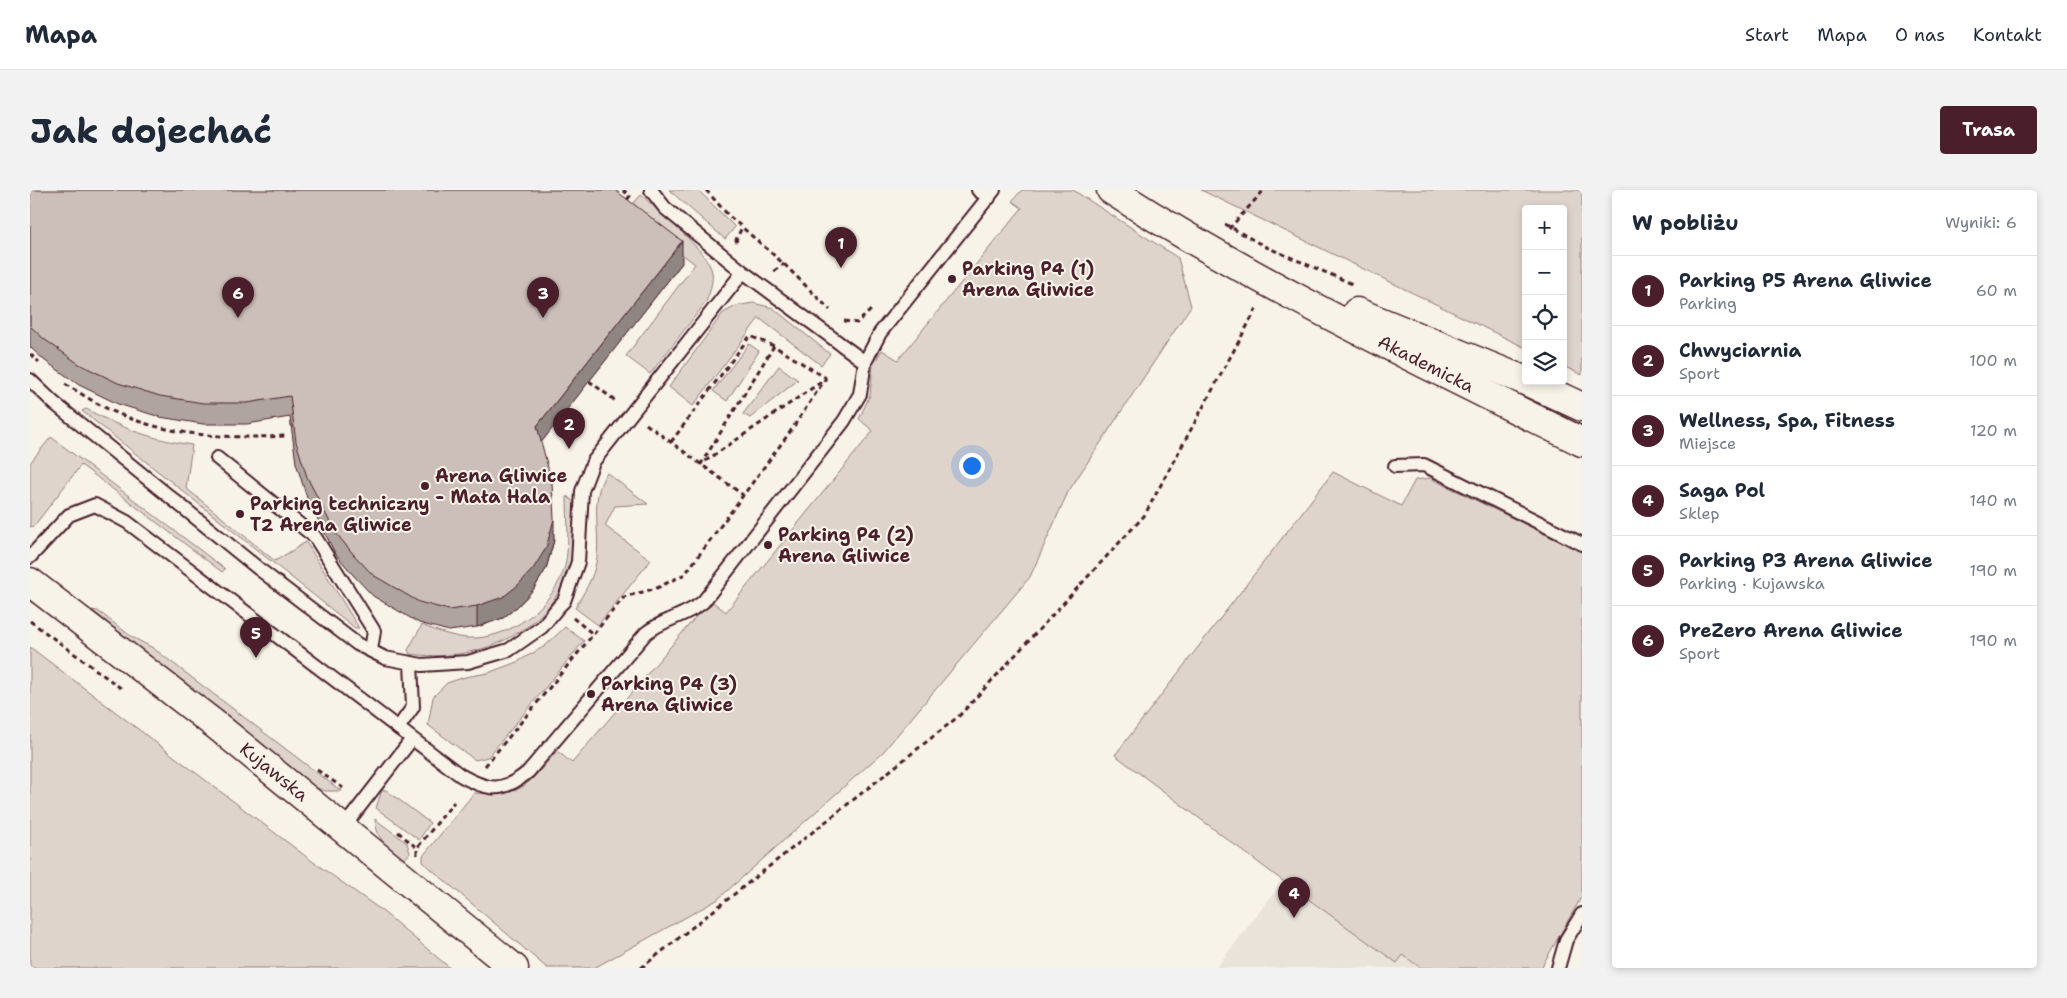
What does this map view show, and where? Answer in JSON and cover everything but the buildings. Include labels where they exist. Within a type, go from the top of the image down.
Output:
[{"type":"street","name":"Akademicka","points":[[1111,190],[1212,250],[1354,328],[1582,442]]},
{"type":"street","name":"Akademicka","points":[[1271,283],[1359,312],[1522,379]]},
{"type":"street","name":"Akademicka","points":[[1534,385],[1582,408]]},
{"type":"street","name":"Kujawska","points":[[30,582],[217,726],[514,968]]},
{"type":"lane","points":[[651,190],[665,208],[742,272],[866,362]]},
{"type":"lane","points":[[30,558],[69,515],[95,505],[127,522],[460,775],[479,786],[496,788],[513,784],[528,772],[646,633],[657,624],[693,610],[703,602],[854,406],[860,394],[866,362],[880,333],[992,194],[978,190]]},
{"type":"lane","points":[[30,380],[54,403],[259,569],[357,644],[385,658],[422,665],[468,662],[509,650],[542,627],[564,601],[578,562],[582,491],[593,462],[742,272]]},
{"type":"lane","points":[[217,458],[315,537],[374,631],[371,650]]},
{"type":"lane","points":[[1395,466],[1424,464],[1582,544]]},
{"type":"lane","points":[[398,728],[413,707],[411,663]]},
{"type":"lane","points":[[343,828],[412,739]]},
{"type":"lane","points":[[1558,968],[1566,940],[1582,914]]},
{"type":"path","points":[[622,208],[630,196],[623,190]]},
{"type":"path","points":[[706,190],[728,215],[784,264],[835,315]]},
{"type":"path","points":[[1212,250],[1264,190]]},
{"type":"path","points":[[1222,223],[1264,246],[1363,288]]},
{"type":"path","points":[[736,240],[742,227]]},
{"type":"path","points":[[772,272],[784,264]]},
{"type":"path","points":[[641,968],[958,716],[1144,516],[1271,283]]},
{"type":"path","points":[[841,321],[857,323]]},
{"type":"path","points":[[671,442],[750,336],[774,346],[826,378]]},
{"type":"path","points":[[701,464],[774,346]]},
{"type":"path","points":[[30,354],[44,367]]},
{"type":"path","points":[[58,378],[108,409],[147,424],[217,437],[286,436]]},
{"type":"path","points":[[701,464],[826,378]]},
{"type":"path","points":[[481,769],[624,597],[657,588],[685,574],[790,432],[826,378]]},
{"type":"path","points":[[589,382],[631,413]]},
{"type":"path","points":[[653,429],[743,495]]},
{"type":"path","points":[[570,615],[593,634]]},
{"type":"path","points":[[312,766],[343,788]]},
{"type":"path","points":[[398,832],[417,848],[454,802]]},
{"type":"shaded area","points":[[669,190],[698,190],[735,227],[725,239]]},
{"type":"shaded area","points":[[1022,190],[1073,190],[1178,258],[1191,306],[1068,492],[1030,577],[883,752],[717,900],[594,968],[547,968],[423,862],[423,856],[474,793],[504,793],[523,787],[557,751],[572,763],[710,600],[726,612],[873,431],[859,419],[870,395],[873,365],[882,350],[898,360],[1022,208],[1012,201]]},
{"type":"shaded area","points":[[1201,190],[1582,190],[1582,375],[1567,368],[1567,205],[1522,205],[1522,346]]},
{"type":"shaded area","points":[[641,195],[692,243],[709,264],[712,272],[711,287],[706,302],[650,374],[626,356],[695,264],[626,211]]},
{"type":"shaded area","points":[[753,303],[773,308],[830,354],[821,365],[759,318],[693,406],[669,387],[723,313],[736,306]]},
{"type":"shaded area","points":[[749,344],[759,351],[727,401],[713,391]]},
{"type":"shaded area","points":[[779,366],[798,380],[750,418],[743,414]]},
{"type":"shaded area","points":[[86,409],[138,432],[163,440],[192,445],[186,488],[275,561],[306,542],[359,628],[355,628],[82,411]]},
{"type":"shaded area","points":[[51,437],[225,569],[222,572],[81,465],[34,526],[30,527],[30,463]]},
{"type":"shaded area","points":[[1333,472],[1401,506],[1415,480],[1430,478],[1582,552],[1582,896],[1541,968],[1421,968],[1403,955],[1397,963],[1283,881],[1115,755]]},
{"type":"shaded area","points":[[607,473],[648,504],[615,506],[605,526],[651,560],[598,625],[575,608],[595,569],[598,494],[601,483]]},
{"type":"shaded area","points":[[567,496],[574,502],[574,545],[571,562],[558,593],[544,612],[526,628],[505,640],[483,649],[435,656],[410,654],[408,650],[422,625],[455,636],[466,638],[482,637],[498,634],[513,627],[528,618],[540,607],[551,595],[565,566],[568,540]]},
{"type":"shaded area","points":[[92,610],[98,611],[132,637],[153,648],[341,791],[325,791],[307,784]]},
{"type":"shaded area","points":[[565,627],[584,641],[488,757],[475,760],[428,725],[433,697],[447,683],[465,677],[488,673],[517,662],[545,646]]},
{"type":"shaded area","points":[[30,647],[312,861],[381,910],[450,968],[30,968]]},
{"type":"shaded area","points":[[382,790],[386,790],[430,823],[419,840],[376,808]]},
{"type":"shaded area","points":[[375,819],[407,843],[410,853],[403,861],[388,848],[381,838]]},
{"type":"shaded area","points":[[1283,881],[1397,963],[1403,955],[1421,968],[1216,968]]},
{"type":"place","name":"Parking P5 Arena Gliwice","points":[[841,268]]},
{"type":"place","name":"Parking P4 (1) Arena Gliwice","points":[[952,279]]},
{"type":"place","name":"PreZero Arena Gliwice","points":[[238,318]]},
{"type":"place","name":"Wellness, Spa, Fitness","points":[[543,318]]},
{"type":"place","name":"Chwyciarnia","points":[[569,449]]},
{"type":"place","name":"Arena Gliwice - Mała Hala","points":[[425,486]]},
{"type":"place","name":"Parking techniczny T2 Arena Gliwice","points":[[240,514]]},
{"type":"place","name":"Parking P4 (2) Arena Gliwice","points":[[768,545]]},
{"type":"place","name":"Parking P3 Arena Gliwice","points":[[256,658]]},
{"type":"place","name":"Parking P4 (3) Arena Gliwice","points":[[591,694]]},
{"type":"place","name":"Saga Pol","points":[[1294,918]]}]
